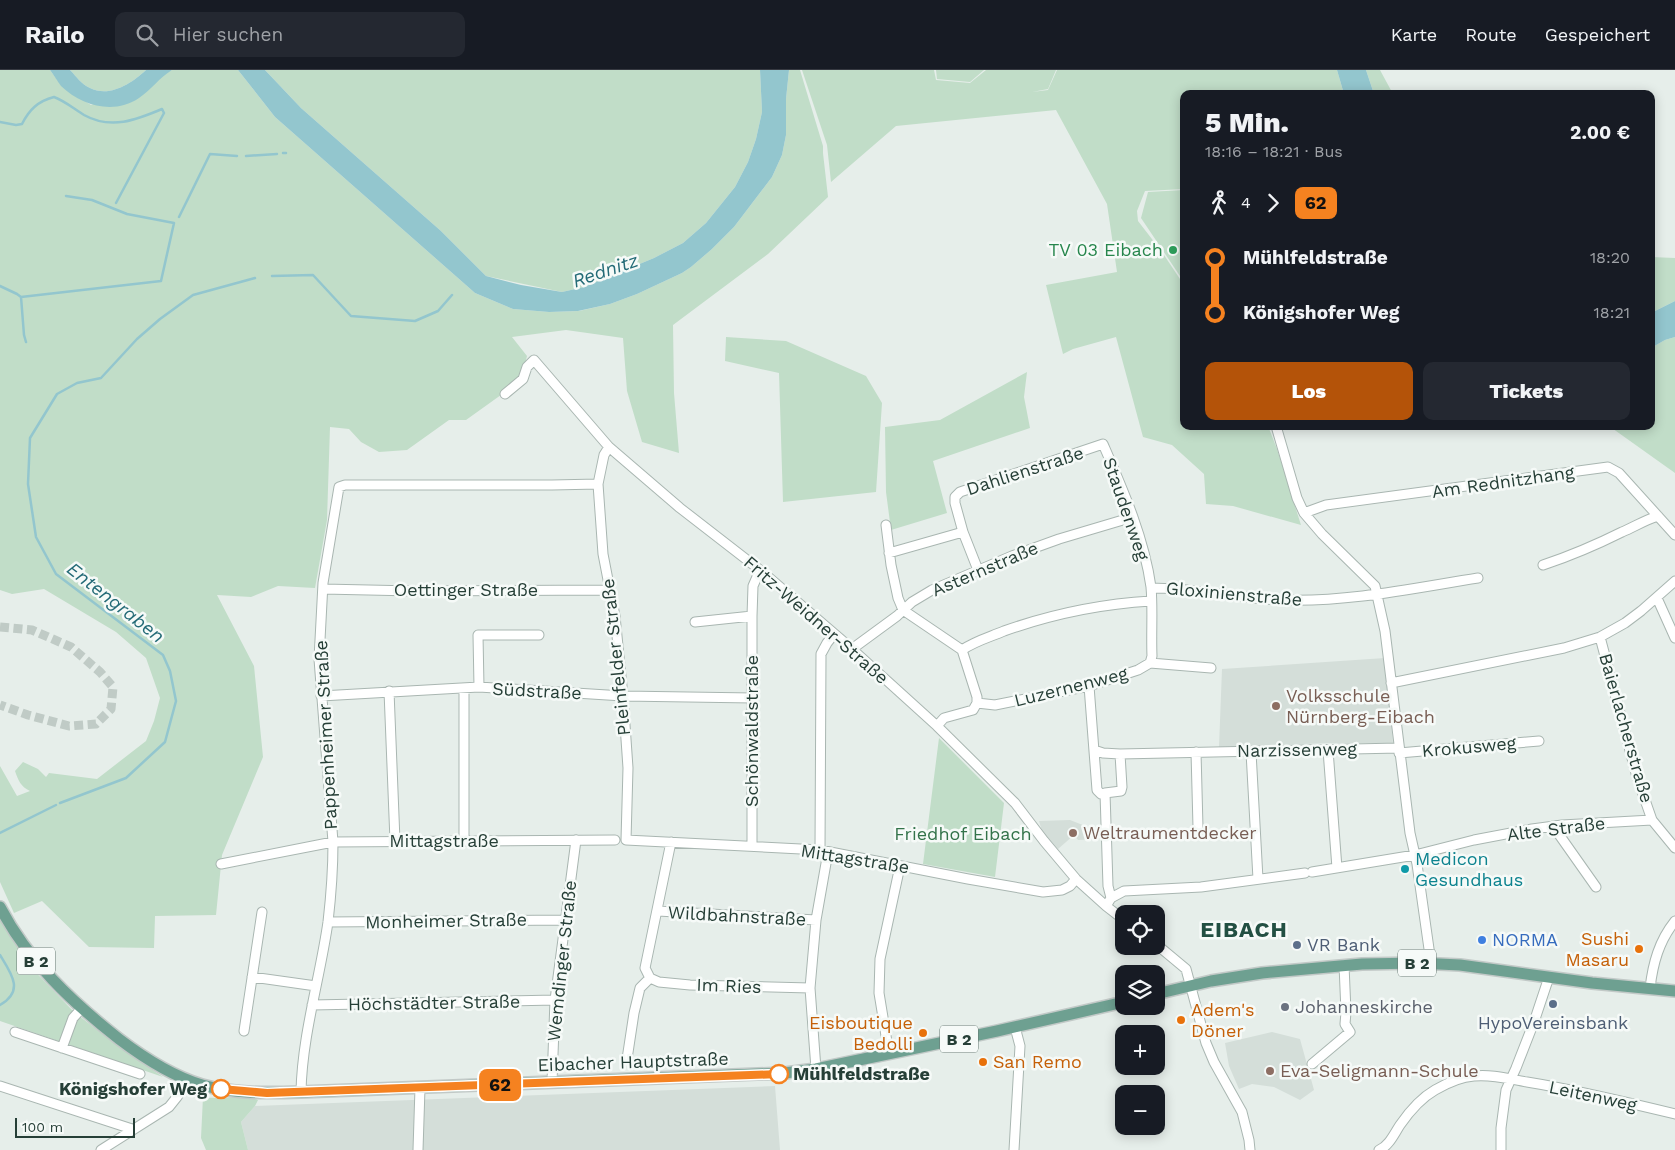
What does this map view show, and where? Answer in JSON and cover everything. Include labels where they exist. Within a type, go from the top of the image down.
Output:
[{"type":"main road","name":"Eibacher Hauptstraße","points":[[0,907],[19,939],[55,983],[109,1031],[148,1059],[188,1080],[206,1086],[236,1091],[267,1093],[420,1088],[763,1074],[816,1069],[1115,1004]]},
{"type":"main road","name":"B 2","points":[[1165,992],[1262,972],[1380,963],[1431,963],[1600,984],[1675,991]]},
{"type":"street","name":"Fritz-Weidner-Straße","points":[[505,394],[523,379],[527,367],[534,360],[609,447],[680,508],[760,570],[852,649],[937,726],[1015,803],[1076,879],[1108,902],[1115,910]]},
{"type":"street","points":[[1277,430],[1297,498],[1304,513],[1314,526],[1375,586],[1378,594],[1385,631],[1410,833],[1431,963]]},
{"type":"street","name":"Staudenweg","points":[[1103,444],[1124,492],[1141,540],[1151,588],[1152,656],[1150,663]]},
{"type":"street","name":"Dahlienstraße","points":[[978,570],[964,532],[955,497],[960,492],[1103,444]]},
{"type":"street","name":"Pleinfelder Straße","points":[[609,447],[604,455],[598,484],[603,554],[616,616],[623,696],[628,768],[626,840]]},
{"type":"street","name":"Am Rednitzhang","points":[[1304,513],[1326,505],[1602,467],[1612,468],[1619,473],[1675,535]]},
{"type":"street","name":"Pappenheimer Straße","points":[[301,1092],[312,1005],[328,922],[333,864],[319,659],[322,589],[339,487],[345,485],[552,486],[598,484]]},
{"type":"street","points":[[1543,565],[1571,555],[1624,532],[1643,521],[1658,516]]},
{"type":"street","name":"Asternstraße","points":[[852,649],[912,602],[932,590],[1059,539],[1133,517]]},
{"type":"street","points":[[886,525],[889,553],[902,610],[962,650],[977,697],[977,704]]},
{"type":"street","points":[[889,553],[964,532]]},
{"type":"street","name":"Schönwaldstraße","points":[[752,846],[752,616],[753,586],[760,570]]},
{"type":"street","name":"Gloxinienstraße","points":[[1151,588],[1174,588],[1226,596],[1313,600],[1378,594],[1478,578]]},
{"type":"street","points":[[1391,683],[1564,648],[1600,637],[1625,623],[1657,598],[1675,580]]},
{"type":"street","name":"Oettinger Straße","points":[[322,589],[414,591],[610,590]]},
{"type":"street","points":[[1657,598],[1675,638]]},
{"type":"street","points":[[962,650],[983,639],[1057,615],[1098,606],[1151,601]]},
{"type":"street","points":[[695,622],[752,616]]},
{"type":"street","points":[[816,1069],[810,988],[824,851],[822,654],[834,634]]},
{"type":"street","points":[[479,687],[478,635],[539,635]]},
{"type":"street","name":"Baierlacherstraße","points":[[1600,637],[1630,752],[1652,820]]},
{"type":"street","name":"Luzernenweg","points":[[937,726],[944,718],[973,710],[977,704],[996,705],[1089,686],[1138,670],[1150,663],[1211,668]]},
{"type":"street","points":[[1089,686],[1097,790],[1101,794],[1121,790],[1120,754]]},
{"type":"street","name":"Südstraße","points":[[321,696],[479,687],[623,696],[753,698]]},
{"type":"street","points":[[464,688],[464,841]]},
{"type":"street","points":[[389,691],[395,841]]},
{"type":"street","name":"Krokusweg","points":[[1399,751],[1539,741]]},
{"type":"street","name":"Narzissenweg","points":[[1094,750],[1103,753],[1120,754],[1328,750],[1399,751]]},
{"type":"street","points":[[1328,750],[1338,868]]},
{"type":"street","points":[[1196,752],[1198,827]]},
{"type":"street","points":[[1251,752],[1258,880]]},
{"type":"street","points":[[1105,793],[1108,902]]},
{"type":"street","points":[[1652,820],[1675,848]]},
{"type":"street","name":"Alte Straße","points":[[1108,902],[1124,891],[1201,887],[1338,868],[1415,855],[1474,840],[1553,826],[1652,820]]},
{"type":"street","points":[[1553,826],[1596,887]]},
{"type":"street","name":"Wemdinger Straße","points":[[552,1082],[555,1000],[576,840]]},
{"type":"street","name":"Mittagstraße","points":[[221,864],[333,842],[615,840]]},
{"type":"street","name":"Mittagstraße","points":[[626,840],[824,851],[968,880],[1043,892],[1062,890],[1070,886],[1076,879]]},
{"type":"street","points":[[626,1059],[640,988],[650,978],[645,968],[671,842]]},
{"type":"street","points":[[889,1054],[879,993],[880,959],[900,866]]},
{"type":"street","name":"Wildbahnstraße","points":[[658,911],[816,920]]},
{"type":"street","points":[[244,1031],[262,912]]},
{"type":"street","name":"Monheimer Straße","points":[[328,922],[565,920]]},
{"type":"street","points":[[1650,988],[1656,956],[1662,940],[1675,921]]},
{"type":"street","points":[[1165,951],[1184,966],[1192,985],[1197,1014],[1206,1043],[1214,1062],[1242,1112],[1250,1150]]},
{"type":"street","points":[[1312,1064],[1350,1032],[1345,1024],[1344,965]]},
{"type":"street","points":[[252,977],[316,986]]},
{"type":"street","points":[[1502,1150],[1502,1119],[1506,1090],[1534,1022],[1549,977]]},
{"type":"street","name":"Im Ries","points":[[650,978],[659,982],[690,985],[810,988]]},
{"type":"street","name":"Höchstädter Straße","points":[[312,1005],[555,1000]]},
{"type":"street","points":[[62,1048],[73,1018],[82,1008]]},
{"type":"street","points":[[1014,1150],[1020,1046],[1015,1027]]},
{"type":"street","points":[[15,1032],[140,1074]]},
{"type":"street","name":"Leitenweg","points":[[1383,1149],[1402,1122],[1432,1091],[1460,1078],[1474,1076],[1491,1076],[1608,1097],[1675,1114]]},
{"type":"street","points":[[101,1150],[169,1107],[188,1080]]},
{"type":"street","points":[[0,1086],[132,1129]]},
{"type":"street","points":[[418,1150],[420,1088]]},
{"type":"shaded area","name":"Volksschule Nürnberg-Eibach","points":[[1385,658],[1393,743],[1219,747],[1222,669]]},
{"type":"shaded area","name":"Weltraumentdecker","points":[[1070,820],[1093,829],[1102,828],[1102,839],[1078,840],[1074,835],[1058,849],[1042,831],[1039,821]]},
{"type":"shaded area","name":"Eva-Seligmann-Schule","points":[[1272,1032],[1300,1039],[1314,1090],[1300,1100],[1274,1087],[1252,1084],[1239,1089],[1229,1066],[1225,1043]]},
{"type":"shaded area","points":[[775,1086],[780,1150],[248,1150],[241,1122],[255,1106]]},
{"type":"green space","points":[[0,70],[50,70],[61,85],[91,105],[172,70],[238,70],[275,117],[475,293],[513,309],[549,312],[579,311],[610,304],[682,273],[712,249],[734,227],[772,177],[782,155],[786,135],[786,99],[789,70],[800,70],[823,146],[828,197],[768,254],[673,325],[674,393],[679,453],[642,442],[627,391],[623,338],[566,330],[512,337],[527,356],[515,385],[466,420],[449,420],[407,450],[379,452],[361,442],[349,429],[330,427],[327,520],[315,588],[278,586],[251,597],[217,595],[254,666],[263,757],[222,855],[216,915],[155,916],[154,948],[89,947],[42,901],[14,913],[0,882],[0,766],[17,796],[30,791],[20,783],[15,771],[23,762],[38,769],[46,777],[49,773],[97,779],[146,741],[160,698],[146,658],[116,632],[44,589],[12,594],[0,590]]},
{"type":"green space","points":[[70,70],[146,70],[120,88],[98,91],[87,87]]},
{"type":"green space","points":[[265,70],[760,70],[762,112],[756,139],[748,162],[735,187],[706,223],[683,243],[654,258],[584,287],[562,292],[486,276],[441,231],[301,108]]},
{"type":"green space","points":[[802,70],[934,70],[936,80],[970,83],[986,70],[1056,70],[1048,89],[1032,92],[1048,90],[1057,70],[1337,70],[1343,90],[1180,90],[1180,189],[1145,191],[1137,211],[1138,221],[1180,279],[1180,430],[1270,430],[1301,525],[1233,506],[1206,504],[1204,474],[1172,445],[1143,437],[1116,337],[1073,349],[1063,354],[1046,285],[1117,272],[1107,204],[1056,110],[896,126],[831,182],[827,145]]},
{"type":"green space","points":[[936,70],[984,70],[970,82],[937,79]]},
{"type":"green space","points":[[1366,70],[1380,70],[1391,90],[1373,90]]},
{"type":"green space","name":"TV 03 Eibach","points":[[1180,190],[1180,276],[1141,218],[1148,192]]},
{"type":"green space","points":[[1655,257],[1675,258],[1675,301],[1655,311]]},
{"type":"green space","points":[[726,337],[786,341],[866,376],[882,403],[876,492],[783,502],[779,373],[725,361]]},
{"type":"green space","points":[[1675,337],[1675,473],[1615,430],[1655,430],[1655,346]]},
{"type":"green space","points":[[1027,372],[1024,397],[1030,428],[933,461],[947,513],[891,530],[886,492],[885,427],[940,420]]},
{"type":"green space","name":"Friedhof Eibach","points":[[939,738],[1004,803],[995,877],[923,864]]},
{"type":"green space","points":[[0,913],[24,960],[73,1011],[115,1044],[163,1077],[0,1021]]},
{"type":"green space","points":[[203,1097],[245,1097],[258,1100],[241,1122],[248,1150],[206,1150],[201,1138]]},
{"type":"water","points":[[50,70],[70,70],[87,87],[98,91],[105,91],[120,88],[146,70],[172,70],[139,98],[119,106],[109,107],[88,103],[69,93],[61,86]]},
{"type":"water","points":[[238,70],[265,70],[301,108],[441,231],[486,276],[521,285],[562,292],[584,287],[654,258],[683,243],[706,223],[735,187],[748,162],[756,139],[762,112],[760,70],[789,70],[786,99],[786,135],[782,155],[772,177],[734,227],[712,249],[682,273],[610,304],[578,311],[549,312],[513,309],[475,293],[275,117]]},
{"type":"water","points":[[1337,70],[1366,70],[1373,90],[1343,90]]},
{"type":"water","points":[[1675,301],[1675,337],[1655,346],[1655,311]]},
{"type":"waterway","points":[[0,122],[16,125],[22,124],[35,107],[43,101],[54,97],[84,115],[104,122],[114,123],[133,120],[162,109],[164,113],[116,203]]},
{"type":"waterway","points":[[179,217],[210,154],[237,156]]},
{"type":"waterway","points":[[246,156],[277,154]]},
{"type":"waterway","points":[[0,286],[21,297],[161,281],[174,223],[127,214],[92,200],[66,196]]},
{"type":"waterway","name":"Entengraben","points":[[272,276],[313,275],[351,316],[415,321],[438,311],[452,295]]},
{"type":"waterway","name":"Entengraben","points":[[60,803],[126,778],[165,742],[176,701],[170,671],[163,655],[56,574],[36,537],[28,484],[30,438],[57,394],[77,383],[101,378],[137,339],[160,319],[193,295],[255,278]]},
{"type":"waterway","points":[[21,297],[26,342]]},
{"type":"waterway","name":"Entengraben","points":[[0,833],[56,805]]},
{"type":"waterway","name":"Entengraben","points":[[0,955],[14,981],[12,994],[8,1000],[0,1005]]},
{"type":"tunnel","points":[[0,627],[32,630],[71,647],[100,672],[113,687],[111,709],[96,724],[69,726],[0,705]]},
{"type":"bus line","name":"62","points":[[221,1089],[267,1093],[779,1074]]},
{"type":"place","name":"TV 03 Eibach","points":[[1173,250]]},
{"type":"place","name":"Volksschule Nürnberg-Eibach","points":[[1276,706]]},
{"type":"place","name":"Weltraumentdecker","points":[[1073,833]]},
{"type":"place","name":"Medicon Gesundhaus","points":[[1405,869]]},
{"type":"place","name":"NORMA","points":[[1482,940]]},
{"type":"place","name":"VR Bank","points":[[1297,945]]},
{"type":"place","name":"Sushi Masaru","points":[[1639,949]]},
{"type":"place","name":"HypoVereinsbank","points":[[1553,1004]]},
{"type":"place","name":"Johanneskirche","points":[[1285,1007]]},
{"type":"place","name":"Adem's Döner","points":[[1181,1020]]},
{"type":"place","name":"Eisboutique Bedolli","points":[[923,1033]]},
{"type":"place","name":"San Remo","points":[[983,1062]]},
{"type":"place","name":"Eva-Seligmann-Schule","points":[[1270,1071]]},
{"type":"place","name":"Mühlfeldstraße","points":[[779,1074]]},
{"type":"place","name":"Königshofer Weg","points":[[221,1089]]},
{"type":"district","name":"EIBACH","points":[[1244,929]]},
{"type":"water label","name":"Rednitz","points":[[605,270]]}]
